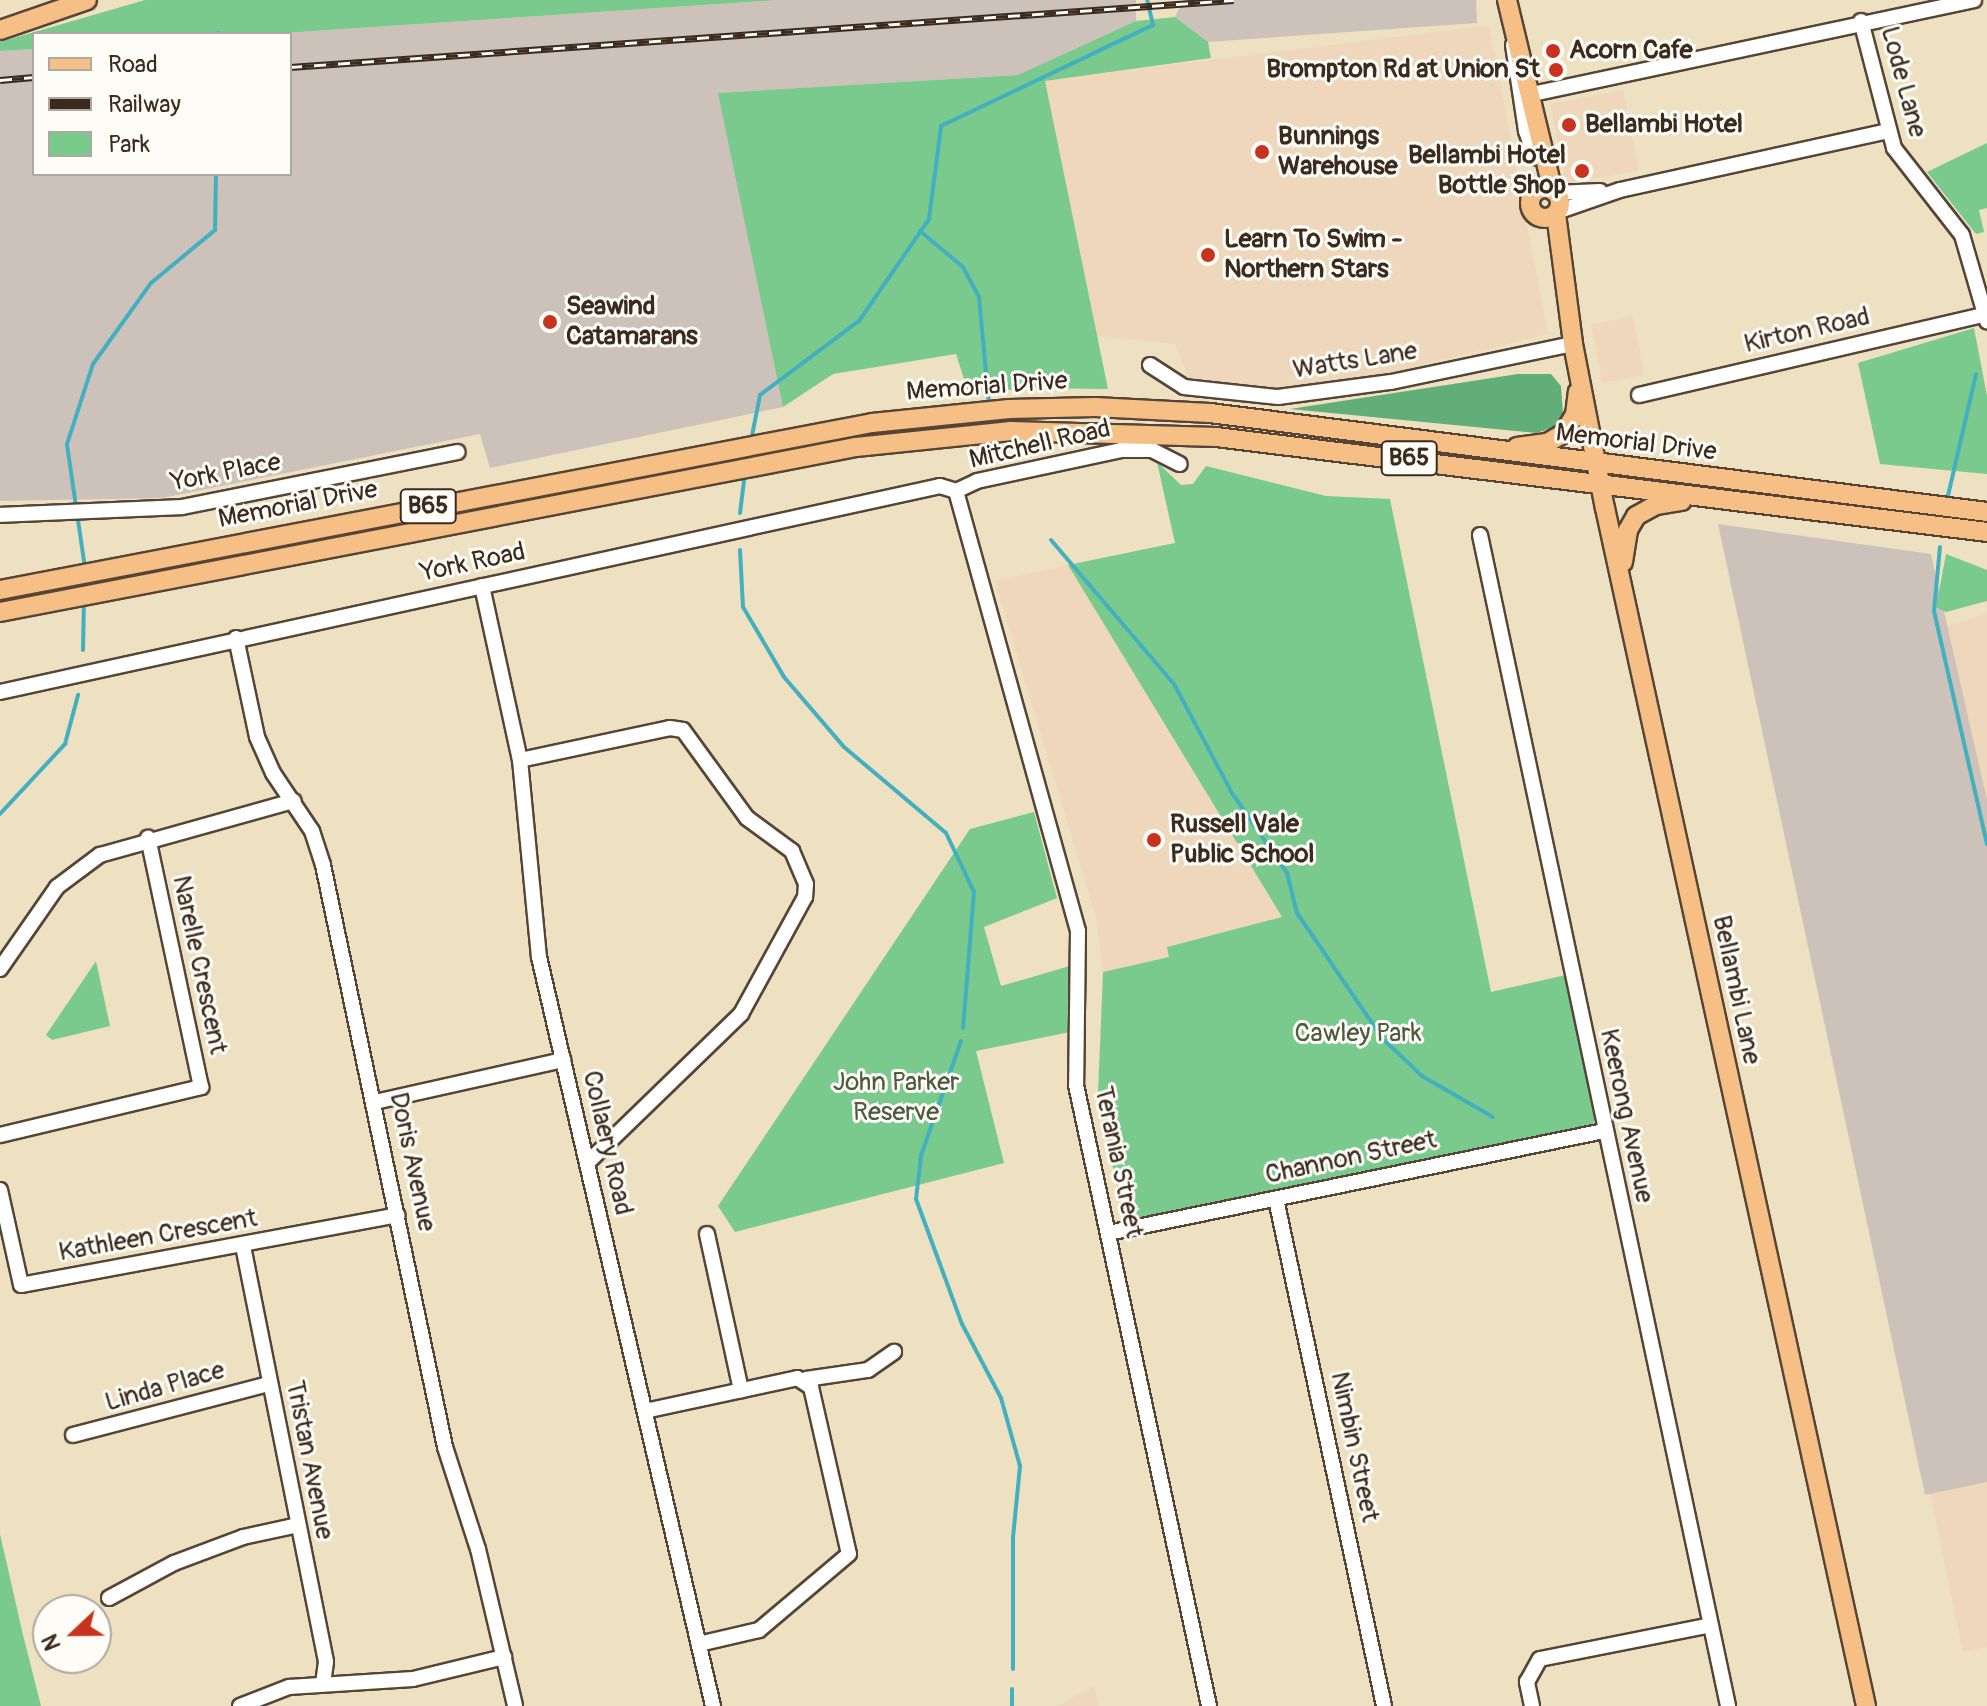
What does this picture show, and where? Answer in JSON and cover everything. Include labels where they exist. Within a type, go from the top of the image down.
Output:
[{"type":"main road","points":[[0,30],[87,0]]},
{"type":"main road","points":[[1507,0],[1532,116],[1555,192],[1563,283]]},
{"type":"main road","points":[[1532,116],[1535,157],[1530,206],[1563,283]]},
{"type":"main road","points":[[1533,194],[1555,192]]},
{"type":"main road","points":[[1535,216],[1556,213]]},
{"type":"main road","name":"Bellambi Lane","points":[[1563,283],[1601,485],[1866,1706]]},
{"type":"main road","points":[[1474,448],[1556,440],[1575,415],[1579,372]]},
{"type":"main road","name":"Memorial Drive","points":[[0,590],[742,447],[962,412],[1009,409],[1095,407],[1210,413],[1987,512]]},
{"type":"main road","name":"Memorial Drive","points":[[0,612],[767,464],[964,434],[1011,431],[1216,437],[1987,532]]},
{"type":"main road","points":[[1622,581],[1626,540],[1636,516],[1668,503],[1713,498]]},
{"type":"main road","points":[[1851,1633],[1857,1706]]},
{"type":"street","points":[[1528,95],[1861,21],[1974,0]]},
{"type":"street","name":"Lode Lane","points":[[1861,21],[1888,131],[1904,164],[1962,235],[1986,318]]},
{"type":"street","points":[[1512,26],[1514,72],[1535,157]]},
{"type":"street","points":[[1556,213],[1620,190],[1888,131]]},
{"type":"street","points":[[1555,192],[1620,190]]},
{"type":"street","name":"Kirton Road","points":[[1639,395],[1986,318]]},
{"type":"street","name":"Watts Lane","points":[[1150,365],[1184,387],[1278,397],[1391,382],[1573,344]]},
{"type":"street","name":"Mitchell Road","points":[[956,491],[990,478],[1121,450],[1152,450],[1180,464]]},
{"type":"street","name":"York Place","points":[[0,515],[182,507],[458,452]]},
{"type":"street","name":"York Road","points":[[0,692],[940,486],[956,491]]},
{"type":"street","name":"Terania Street","points":[[956,491],[1078,931],[1076,1085],[1209,1706]]},
{"type":"street","name":"Keerong Avenue","points":[[1480,535],[1728,1706]]},
{"type":"street","name":"Collaery Road","points":[[482,586],[520,760],[539,957],[713,1706]]},
{"type":"street","name":"Doris Avenue","points":[[236,638],[257,737],[273,773],[312,831],[323,865],[445,1447],[478,1549],[515,1706]]},
{"type":"street","points":[[520,760],[670,728],[683,730],[747,818],[792,851],[806,884],[805,897],[741,1014],[587,1163]]},
{"type":"street","points":[[0,969],[57,887],[100,855],[148,838],[294,801]]},
{"type":"street","name":"Narelle Crescent","points":[[0,1135],[201,1087],[148,838]]},
{"type":"street","points":[[375,1102],[563,1060]]},
{"type":"street","name":"Channon Street","points":[[1108,1233],[1604,1131]]},
{"type":"street","name":"Kathleen Crescent","points":[[0,1190],[21,1285],[398,1215]]},
{"type":"street","name":"Nimbin Street","points":[[1276,1199],[1384,1706]]},
{"type":"street","points":[[707,1234],[741,1390]]},
{"type":"street","name":"Tristan Avenue","points":[[243,1246],[326,1662],[323,1683]]},
{"type":"street","points":[[645,1411],[741,1390],[868,1370],[894,1352]]},
{"type":"street","points":[[699,1644],[759,1630],[849,1554],[806,1379]]},
{"type":"street","name":"Linda Place","points":[[73,1435],[269,1384]]},
{"type":"street","points":[[112,1596],[174,1563],[243,1537],[298,1525]]},
{"type":"street","points":[[1532,1706],[1527,1682],[1540,1659],[1711,1625]]},
{"type":"street","points":[[240,1706],[289,1687],[413,1679],[504,1657]]},
{"type":"shaded area","points":[[779,0],[1136,0],[1136,21],[1019,75],[719,93],[783,407],[490,468],[480,434],[162,498],[0,501],[0,51],[32,49],[32,176],[292,176],[292,32]]},
{"type":"shaded area","points":[[1183,0],[1476,0],[1477,23],[1208,42],[1175,17]]},
{"type":"shaded area","points":[[1489,25],[1548,334],[1389,373],[1284,390],[1189,379],[1175,344],[1097,336],[1045,81]]},
{"type":"shaded area","points":[[1623,90],[1639,170],[1566,185],[1550,104]]},
{"type":"shaded area","points":[[1633,316],[1644,375],[1602,383],[1591,324]]},
{"type":"shaded area","points":[[1718,524],[1931,554],[1987,800],[1987,1482],[1925,1495]]},
{"type":"shaded area","name":"Russell Vale Public School","points":[[1068,565],[1282,918],[1168,946],[1170,957],[1103,972],[1097,921],[995,581]]},
{"type":"shaded area","points":[[1987,613],[1987,800],[1947,626]]},
{"type":"shaded area","points":[[1987,1482],[1987,1647],[1963,1652],[1930,1494]]},
{"type":"shaded area","points":[[1094,1686],[1098,1706],[1058,1706]]},
{"type":"green space","points":[[145,0],[779,0],[292,32],[35,32]]},
{"type":"green space","points":[[1175,17],[1208,42],[1211,58],[1045,81],[1108,389],[1027,388],[969,394],[956,354],[833,374],[783,407],[718,93],[1018,75],[1136,21]]},
{"type":"green space","points":[[32,33],[32,49],[0,51],[0,42]]},
{"type":"green space","points":[[1987,143],[1987,208],[1979,210],[1984,232],[1976,234],[1927,172]]},
{"type":"green space","points":[[1974,328],[1987,396],[1987,474],[1880,464],[1858,363]]},
{"type":"green space","points":[[1518,374],[1551,374],[1561,386],[1563,414],[1555,426],[1537,433],[1290,409]]},
{"type":"green space","name":"Cawley Park","points":[[1157,462],[1181,485],[1193,484],[1206,466],[1326,496],[1390,499],[1491,992],[1566,975],[1596,1113],[1593,1125],[1149,1222],[1124,1222],[1098,1094],[1103,972],[1169,957],[1167,947],[1282,917],[1068,565],[1175,543]]},
{"type":"green space","points":[[1946,554],[1987,570],[1987,601],[1946,612],[1936,607]]},
{"type":"green space","name":"John Parker Reserve","points":[[1034,812],[1057,898],[984,927],[1001,986],[1073,965],[1070,1032],[976,1051],[1004,1163],[735,1232],[718,1206],[970,829]]},
{"type":"green space","points":[[96,961],[110,1026],[52,1040],[46,1035]]},
{"type":"green space","points":[[0,1534],[41,1706],[0,1706]]},
{"type":"waterway","points":[[751,441],[760,395],[859,321],[929,219],[941,126],[1153,25],[1147,0]]},
{"type":"waterway","points":[[85,568],[67,444],[93,364],[151,283],[215,230],[216,176]]},
{"type":"waterway","points":[[920,231],[963,267],[979,297],[989,404]]},
{"type":"waterway","points":[[1947,500],[1976,374]]},
{"type":"waterway","points":[[993,440],[996,457]]},
{"type":"waterway","points":[[740,513],[745,473]]},
{"type":"waterway","points":[[1051,540],[1174,684],[1232,793],[1287,873],[1297,913],[1383,1039],[1422,1076],[1493,1117]]},
{"type":"waterway","points":[[1940,547],[1934,611],[1987,844]]},
{"type":"waterway","points":[[740,550],[743,607],[784,677],[844,747],[946,833],[974,892],[963,1028]]},
{"type":"waterway","points":[[83,650],[84,600]]},
{"type":"waterway","points":[[0,814],[65,744],[78,695]]},
{"type":"waterway","points":[[961,1041],[921,1156],[916,1199],[962,1324],[1001,1398],[1020,1466],[1013,1538],[1013,1669]]},
{"type":"waterway","points":[[1012,1689],[1012,1706]]},
{"type":"railway","points":[[292,67],[1234,0]]},
{"type":"railway","points":[[0,80],[32,77]]},
{"type":"place","name":"Acorn Cafe","points":[[1553,51]]},
{"type":"place","name":"Brompton Rd at Union St","points":[[1556,70]]},
{"type":"place","name":"Bellambi Hotel","points":[[1569,125]]},
{"type":"place","name":"Bunnings Warehouse","points":[[1262,152]]},
{"type":"place","name":"Bellambi Hotel Bottle Shop","points":[[1582,171]]},
{"type":"place","name":"Learn To Swim - Northern Stars","points":[[1208,255]]},
{"type":"place","name":"Seawind Catamarans","points":[[550,322]]},
{"type":"place","name":"Russell Vale Public School","points":[[1154,840]]}]
